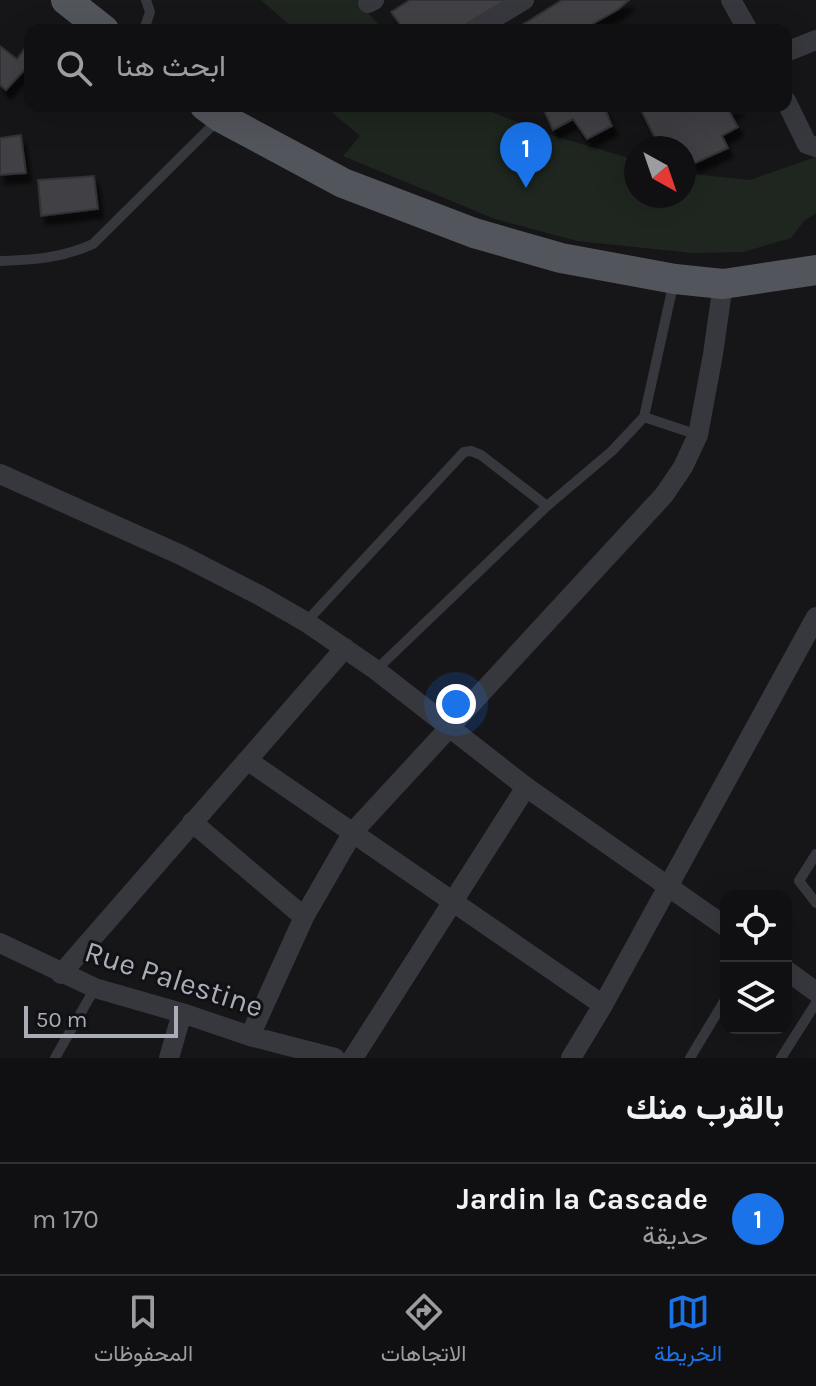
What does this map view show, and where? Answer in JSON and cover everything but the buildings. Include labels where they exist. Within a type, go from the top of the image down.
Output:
[{"type":"main road","points":[[66,0],[96,24]]},
{"type":"main road","points":[[213,112],[343,183],[474,233],[561,258],[675,279],[723,284],[816,270]]},
{"type":"street","points":[[484,24],[524,0]]},
{"type":"street","points":[[731,0],[745,24]]},
{"type":"street","points":[[792,50],[816,40]]},
{"type":"street","points":[[791,112],[807,144],[816,147]]},
{"type":"street","points":[[250,1036],[304,917],[353,832],[664,495],[683,467],[698,435],[723,284]]},
{"type":"street","points":[[0,474],[181,555],[306,622],[450,725],[526,787],[720,923]]},
{"type":"street","points":[[571,1058],[668,889],[816,617]]},
{"type":"street","points":[[61,974],[345,648]]},
{"type":"street","points":[[247,760],[603,1005]]},
{"type":"street","points":[[353,1058],[526,787]]},
{"type":"street","points":[[192,822],[304,917]]},
{"type":"street","name":"Rue Palestine","points":[[0,943],[95,988],[250,1036],[335,1058]]},
{"type":"street","points":[[792,974],[816,992]]},
{"type":"street","points":[[169,1058],[182,1013]]},
{"type":"lane","points":[[146,0],[150,12],[146,24]]},
{"type":"lane","points":[[0,261],[41,260],[93,244],[213,112]]},
{"type":"lane","points":[[376,670],[547,506],[612,451],[644,417],[675,279]]},
{"type":"lane","points":[[644,417],[698,435]]},
{"type":"lane","points":[[306,622],[464,452],[481,455],[547,506]]},
{"type":"lane","points":[[816,854],[799,881],[816,903]]},
{"type":"lane","points":[[55,1058],[95,988]]},
{"type":"lane","points":[[781,1058],[816,1003]]},
{"type":"lane","points":[[690,1058],[720,1008]]},
{"type":"shaded area","points":[[261,0],[357,0],[378,24],[288,24]]},
{"type":"shaded area","points":[[331,112],[492,112],[544,133],[624,156],[624,208],[696,208],[696,174],[750,180],[816,157],[816,213],[804,221],[791,238],[743,252],[692,253],[577,241],[495,219],[343,156],[360,136]]},
{"type":"place","name":"Jardin la Cascade","points":[[526,188]]}]
